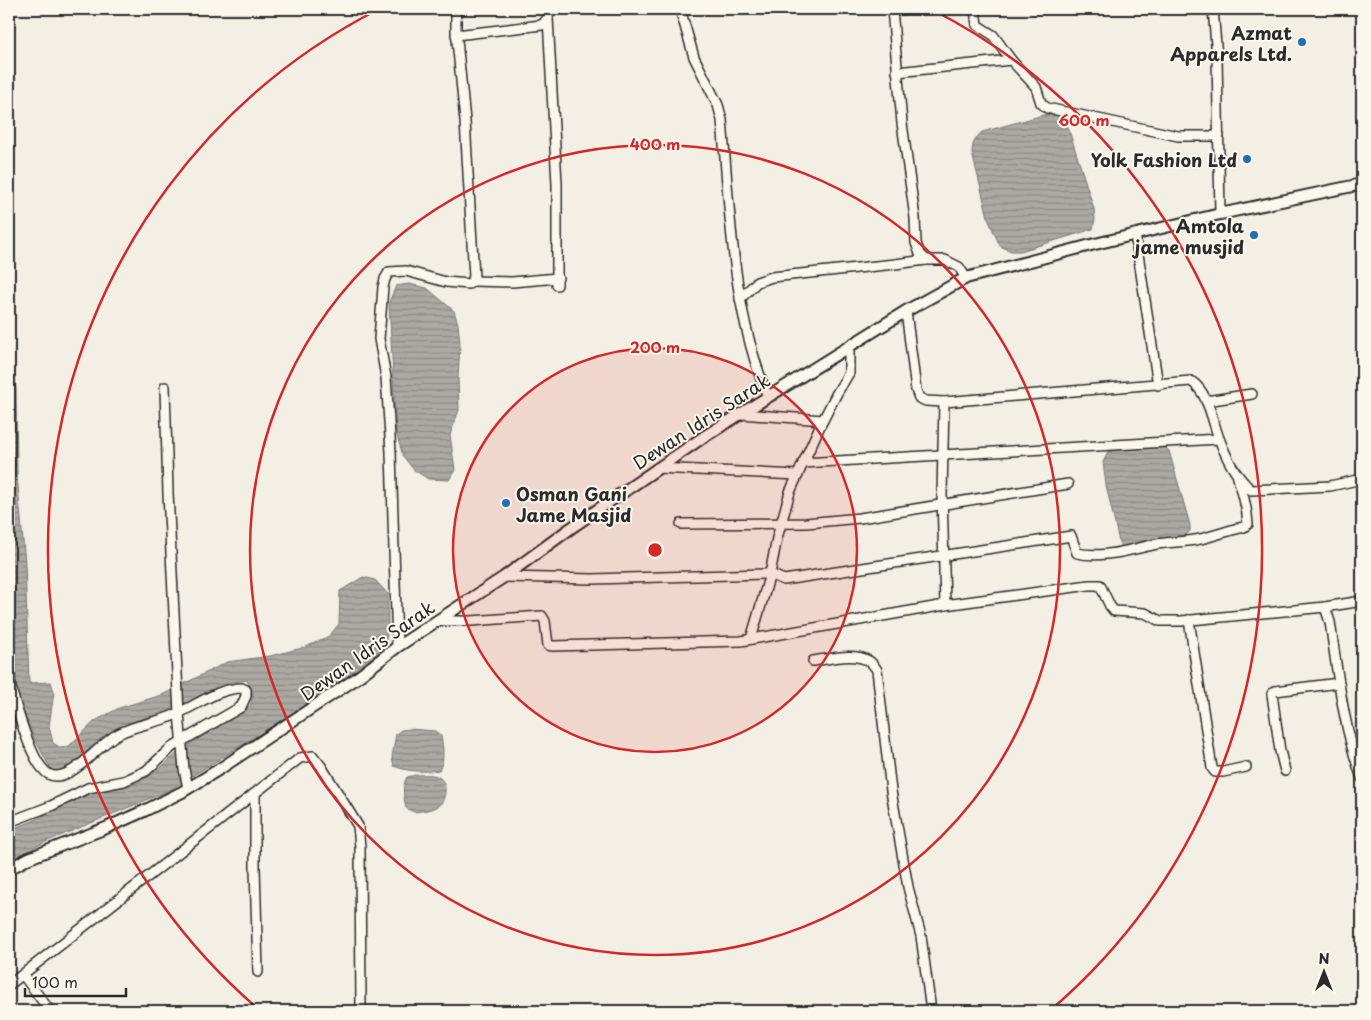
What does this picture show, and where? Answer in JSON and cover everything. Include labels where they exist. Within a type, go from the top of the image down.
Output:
[{"type":"main road","name":"Dewan Idris Sarak","points":[[9,869],[30,858],[144,811],[188,788],[354,680],[397,647],[504,577],[702,438],[906,311],[966,278],[1220,214],[1362,184]]},
{"type":"street","points":[[456,9],[456,35],[465,121],[472,243],[472,281]]},
{"type":"street","points":[[680,9],[694,56],[718,105],[722,120],[741,310],[758,372],[768,397]]},
{"type":"street","points":[[907,9],[892,10],[897,72],[915,218],[916,243],[920,254],[926,260]]},
{"type":"street","points":[[975,9],[977,25],[994,35],[1011,60],[1036,87],[1041,103],[1047,108],[1178,136],[1219,136]]},
{"type":"street","points":[[1213,9],[1217,56],[1220,214]]},
{"type":"street","points":[[456,35],[542,25],[549,13]]},
{"type":"street","points":[[397,647],[391,452],[386,377],[380,339],[385,279],[389,272],[406,271],[446,282],[468,284],[472,281],[558,282],[557,184],[549,13]]},
{"type":"street","points":[[897,72],[1011,60]]},
{"type":"street","points":[[1136,234],[1158,385]]},
{"type":"street","points":[[740,299],[757,282],[772,276],[926,260],[945,260],[958,267],[966,278]]},
{"type":"street","points":[[504,577],[594,579],[770,574],[784,580],[1071,536],[1077,553],[1092,555],[1196,540],[1244,527],[1248,524],[1248,493],[1238,478],[1219,439],[1206,401],[1198,386],[1191,381],[944,402],[926,401],[919,398],[916,390],[906,311]]},
{"type":"street","points":[[752,638],[790,492],[824,420],[849,373],[850,347]]},
{"type":"street","points":[[166,387],[168,493],[179,713],[184,769],[188,788]]},
{"type":"street","points":[[1206,401],[1252,394]]},
{"type":"street","points":[[944,402],[942,556],[945,605]]},
{"type":"street","points":[[741,414],[824,420]]},
{"type":"street","points":[[803,463],[1219,439]]},
{"type":"street","points":[[657,468],[798,475]]},
{"type":"street","points":[[1248,493],[1330,486],[1362,479]]},
{"type":"street","points":[[681,524],[781,524],[860,518],[1068,484]]},
{"type":"street","points":[[436,621],[471,621],[542,616],[545,621],[548,645],[553,646],[740,641],[945,605],[1075,586],[1100,585],[1114,612],[1145,612],[1160,621],[1325,607],[1362,601]]},
{"type":"street","points":[[1325,607],[1330,622],[1344,718],[1353,754],[1362,778]]},
{"type":"street","points":[[1189,620],[1212,768],[1215,772],[1223,772],[1246,766]]},
{"type":"street","points":[[813,661],[843,657],[859,658],[870,661],[877,670],[891,791],[908,887],[921,936],[930,1011]]},
{"type":"street","points":[[9,673],[14,703],[33,751],[42,768],[55,776],[75,768],[117,734],[179,713],[224,691],[242,688],[246,690],[242,707],[182,741],[146,771],[124,781],[88,788],[51,806],[9,822]]},
{"type":"street","points":[[1285,771],[1272,694],[1275,691],[1339,683]]},
{"type":"street","points":[[9,985],[300,758],[313,756],[322,766],[358,826],[360,847],[361,1011]]},
{"type":"street","points":[[255,794],[258,972]]},
{"type":"street","points":[[23,975],[50,1011]]},
{"type":"shaded area","points":[[1047,114],[1059,116],[1066,121],[1094,209],[1093,229],[1021,251],[1011,251],[1000,246],[989,221],[972,153],[973,147],[976,139],[982,132]]},
{"type":"shaded area","points":[[409,284],[427,288],[454,311],[458,324],[460,344],[459,410],[450,435],[455,470],[449,480],[428,479],[413,469],[403,456],[396,432],[389,302],[396,286]]},
{"type":"shaded area","points":[[9,337],[11,339],[16,390],[17,476],[25,563],[29,683],[51,682],[54,692],[49,726],[53,743],[61,748],[69,746],[95,721],[119,708],[162,695],[227,662],[270,656],[306,647],[329,636],[339,624],[340,591],[363,577],[375,580],[388,594],[388,627],[385,648],[362,667],[292,714],[168,791],[43,843],[9,862],[9,830],[33,821],[62,806],[79,794],[137,783],[153,774],[181,750],[250,706],[253,695],[247,680],[232,682],[177,710],[122,724],[96,742],[77,762],[64,770],[52,771],[34,738],[17,695],[9,569]]},
{"type":"shaded area","points":[[1135,446],[1164,446],[1169,451],[1190,525],[1190,531],[1182,539],[1120,546],[1106,485],[1103,462],[1108,452]]},
{"type":"shaded area","points":[[401,730],[435,731],[441,736],[443,758],[439,770],[416,771],[394,766],[392,757],[396,734]]},
{"type":"shaded area","points":[[435,775],[443,781],[445,792],[441,804],[414,812],[406,808],[405,781],[407,777]]},
{"type":"place","name":"Azmat Apparels Ltd.","points":[[1302,42]]},
{"type":"place","name":"Yolk Fashion Ltd","points":[[1247,159]]},
{"type":"place","name":"Amtola jame musjid","points":[[1254,235]]},
{"type":"place","name":"Osman Gani Jame Masjid","points":[[506,503]]}]
